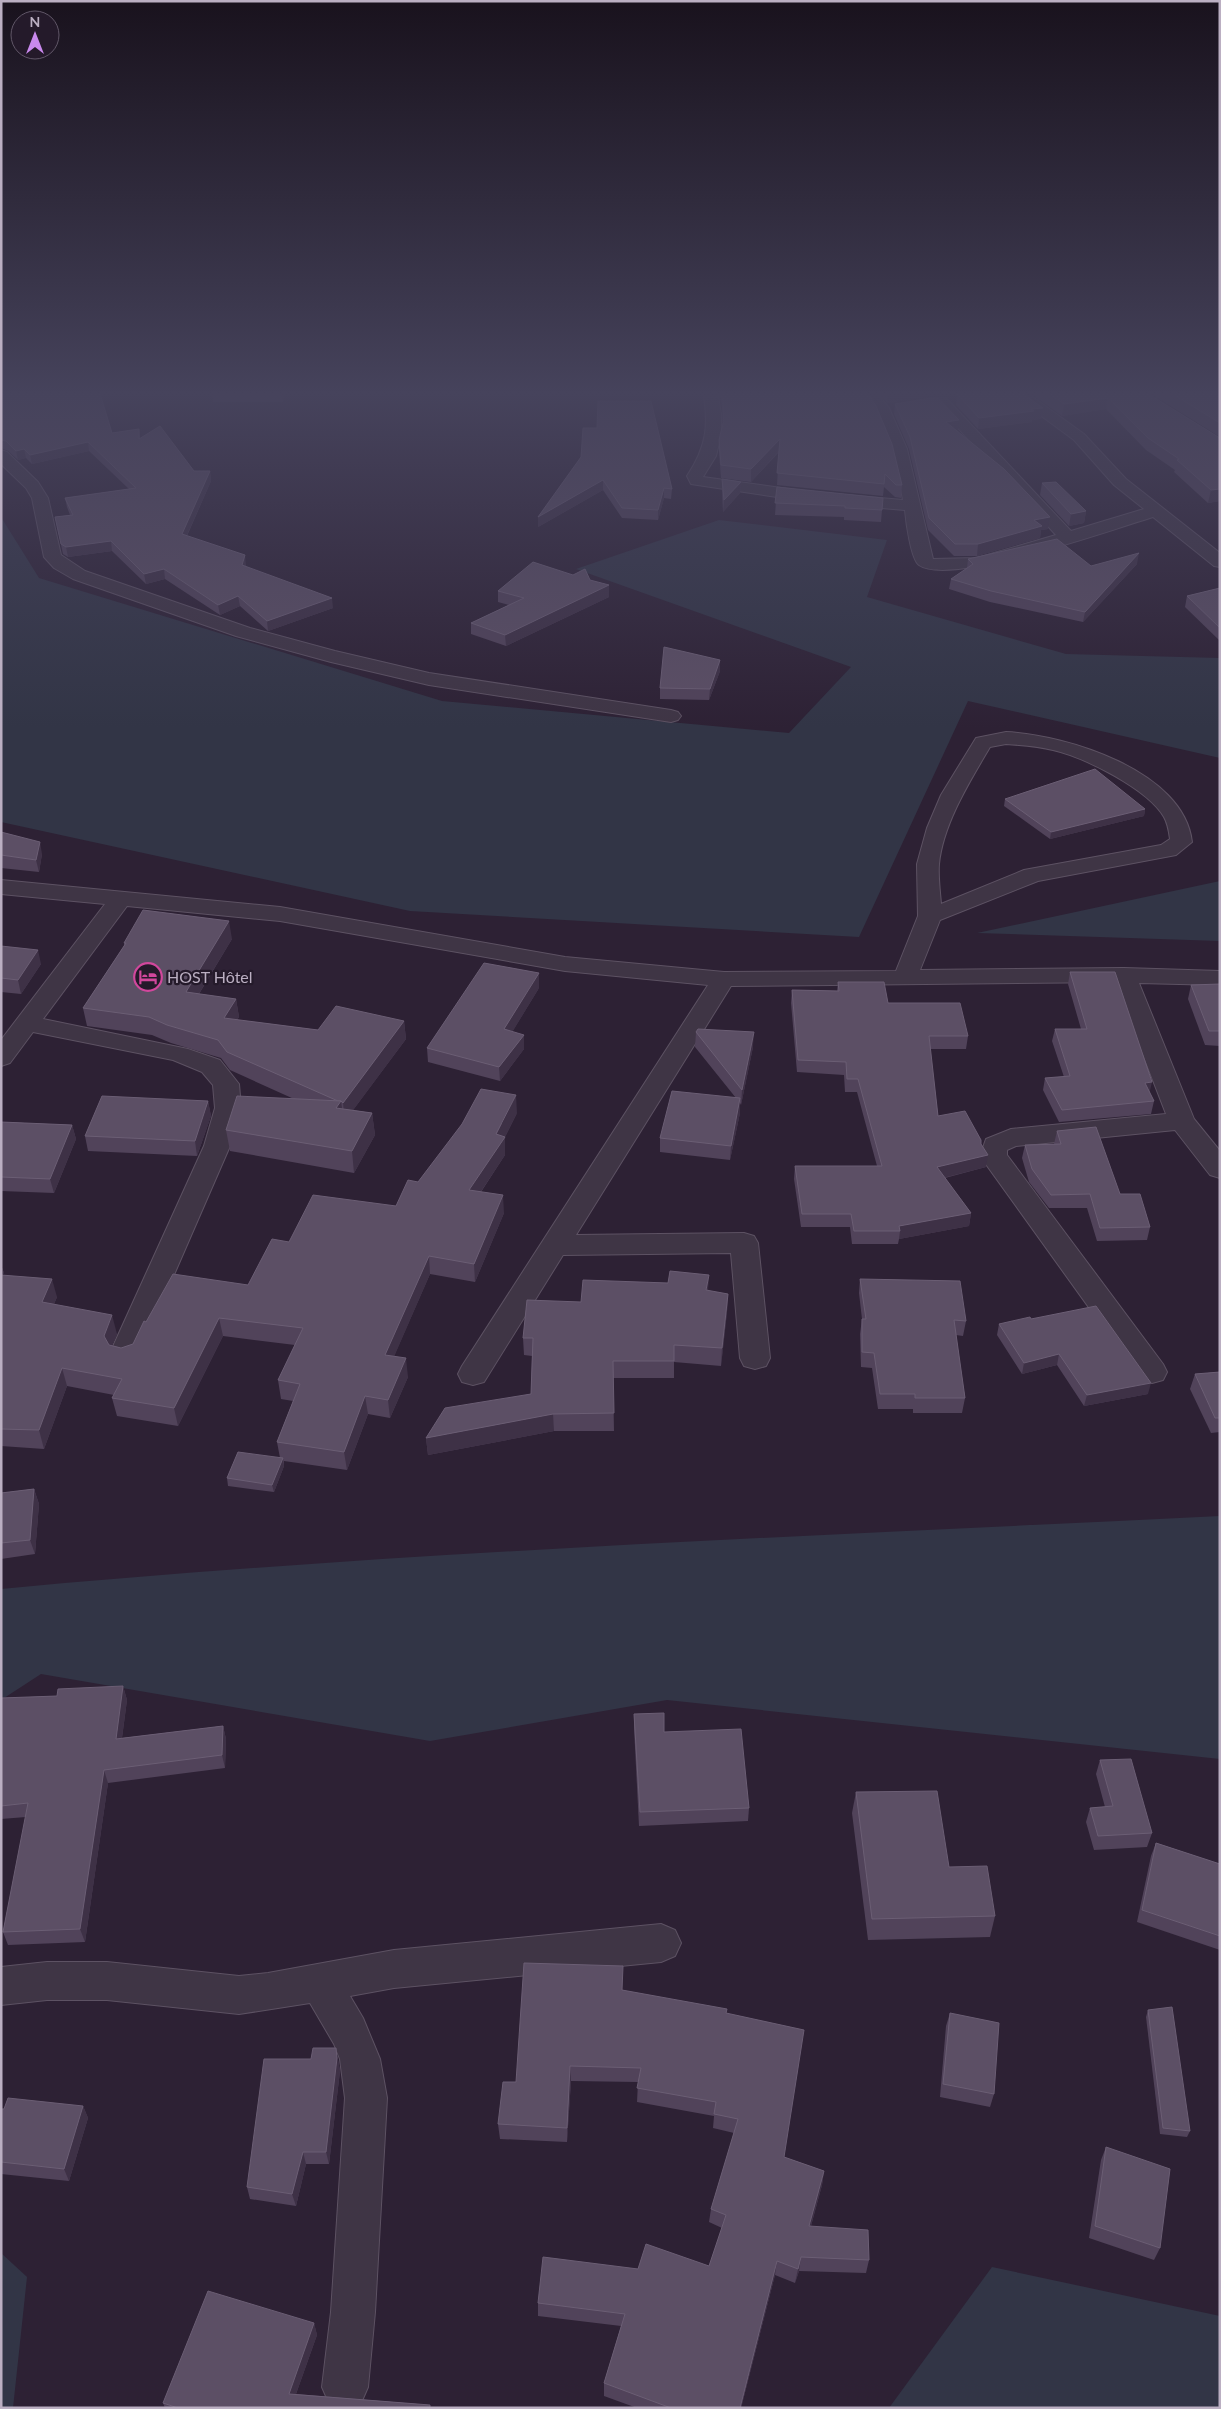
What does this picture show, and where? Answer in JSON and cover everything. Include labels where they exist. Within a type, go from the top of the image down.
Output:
[{"type":"street","points":[[41,502],[53,557],[60,564],[79,574],[243,632],[331,656],[429,679],[671,716]]},
{"type":"street","points":[[871,502],[911,506]]},
{"type":"street","points":[[910,502],[924,561],[930,564],[977,563],[1155,511]]},
{"type":"street","points":[[1035,502],[1067,537]]},
{"type":"street","points":[[1145,502],[1220,562]]},
{"type":"street","points":[[904,977],[930,916],[928,864],[938,828],[952,794],[983,742],[998,738],[1042,739],[1093,756],[1144,787],[1171,811],[1179,826],[1181,842],[1168,850],[1032,875],[930,916]]},
{"type":"street","points":[[1,887],[121,898],[334,922],[564,964],[618,971],[724,979],[1124,975],[1220,978]]},
{"type":"street","points":[[1,1058],[121,898]]},
{"type":"street","points":[[1124,975],[1182,1121],[1220,1169]]},
{"type":"street","points":[[473,1374],[724,979]]},
{"type":"street","points":[[27,1023],[179,1054],[211,1066],[226,1084],[228,1108],[217,1146],[125,1353]]},
{"type":"street","points":[[1152,1372],[993,1156],[995,1145],[1011,1138],[1182,1121]]},
{"type":"street","points":[[556,1245],[744,1243],[755,1358]]},
{"type":"street","points":[[1,1986],[47,1981],[107,1981],[238,1995],[320,1983],[394,1969],[661,1943]]},
{"type":"street","points":[[320,1983],[350,2032],[360,2059],[366,2098],[354,2312],[345,2387]]},
{"type":"shaded area","points":[[1,517],[39,578],[442,701],[789,733],[851,667],[576,569],[719,520],[887,540],[867,597],[1066,654],[1220,658],[1220,758],[968,701],[859,937],[410,911],[1,822]]},
{"type":"shaded area","points":[[1220,881],[1220,941],[977,933]]},
{"type":"shaded area","points":[[1220,1516],[1220,1759],[667,1700],[430,1741],[41,1674],[1,1700],[1,1589],[305,1564],[457,1554]]},
{"type":"shaded area","points":[[1,2253],[27,2277],[13,2408],[1,2408]]},
{"type":"shaded area","points":[[992,2267],[1220,2316],[1220,2408],[889,2408]]},
{"type":"building","points":[[67,502],[196,502],[182,534],[245,555],[242,565],[332,598],[267,621],[238,596],[218,605],[164,569],[144,574],[111,541],[66,547],[61,544],[55,517],[73,515]]},
{"type":"building","points":[[548,502],[564,502],[538,517]]},
{"type":"building","points":[[618,502],[660,502],[658,510],[622,508]]},
{"type":"building","points":[[883,502],[882,510],[845,508],[845,506],[775,503]]},
{"type":"building","points":[[925,502],[1036,502],[1050,517],[1034,520],[1042,526],[978,544],[955,544],[929,518]]},
{"type":"building","points":[[1060,502],[1077,502],[1086,511],[1071,514]]},
{"type":"building","points":[[1057,539],[1091,566],[1139,553],[1085,612],[991,591],[951,579],[973,564],[968,559]]},
{"type":"building","points":[[533,562],[573,575],[585,569],[590,580],[609,585],[505,635],[471,623],[524,598],[498,591]]},
{"type":"building","points":[[1220,588],[1220,628],[1187,596]]},
{"type":"building","points":[[664,647],[720,660],[710,689],[660,688]]},
{"type":"building","points":[[1095,769],[1145,809],[1051,832],[1005,799]]},
{"type":"building","points":[[1,832],[40,842],[36,860],[1,855]]},
{"type":"building","points":[[143,910],[229,921],[186,992],[236,999],[224,1018],[318,1030],[336,1006],[404,1021],[343,1103],[227,1052],[218,1040],[167,1025],[149,1017],[83,1008],[126,943],[124,943]]},
{"type":"building","points":[[1,946],[38,950],[18,980],[1,978]]},
{"type":"building","points":[[484,963],[539,973],[504,1029],[524,1035],[499,1067],[427,1048]]},
{"type":"building","points":[[1070,972],[1115,972],[1152,1082],[1145,1083],[1154,1101],[1062,1110],[1045,1078],[1070,1076],[1055,1029],[1087,1029]]},
{"type":"building","points":[[838,982],[884,982],[888,1003],[960,1003],[968,1036],[929,1036],[938,1116],[965,1111],[988,1155],[937,1167],[971,1213],[899,1226],[900,1231],[854,1231],[851,1214],[802,1214],[795,1166],[882,1166],[858,1079],[847,1079],[846,1062],[798,1060],[792,990],[839,991]]},
{"type":"building","points":[[1220,984],[1220,1031],[1209,1031],[1191,985]]},
{"type":"building","points":[[698,1029],[754,1032],[742,1090],[696,1032]]},
{"type":"building","points":[[481,1089],[516,1095],[496,1134],[505,1137],[469,1190],[503,1195],[474,1264],[429,1256],[385,1355],[406,1358],[388,1400],[365,1396],[344,1452],[277,1442],[300,1384],[278,1380],[303,1328],[219,1318],[174,1408],[112,1398],[122,1379],[62,1368],[39,1430],[1,1429],[1,1275],[52,1279],[42,1302],[112,1315],[104,1336],[109,1345],[121,1348],[133,1344],[144,1321],[146,1322],[173,1274],[248,1285],[272,1239],[289,1242],[313,1195],[396,1206],[408,1180],[418,1182],[462,1124]]},
{"type":"building","points":[[672,1091],[740,1098],[731,1146],[660,1138]]},
{"type":"building","points":[[102,1096],[208,1101],[195,1141],[85,1136]]},
{"type":"building","points":[[237,1096],[341,1101],[336,1108],[372,1113],[352,1151],[226,1130]]},
{"type":"building","points":[[1,1122],[72,1125],[50,1179],[1,1177]]},
{"type":"building","points":[[1096,1127],[1120,1194],[1140,1194],[1150,1227],[1100,1228],[1090,1194],[1051,1195],[1032,1169],[1025,1145],[1061,1144],[1057,1131]]},
{"type":"building","points":[[670,1271],[709,1275],[706,1290],[728,1294],[722,1348],[674,1345],[674,1361],[613,1361],[614,1413],[553,1414],[426,1438],[445,1408],[531,1394],[533,1338],[523,1338],[527,1300],[581,1302],[583,1280],[668,1283]]},
{"type":"building","points":[[860,1279],[960,1281],[966,1321],[954,1320],[965,1398],[915,1398],[915,1394],[880,1394],[874,1353],[862,1352],[862,1319],[866,1319]]},
{"type":"building","points":[[1096,1306],[1151,1383],[1087,1395],[1059,1354],[1024,1363],[999,1324],[1030,1317],[1031,1319]]},
{"type":"building","points":[[1220,1372],[1220,1418],[1215,1418],[1195,1374]]},
{"type":"building","points":[[238,1452],[283,1458],[272,1485],[227,1478]]},
{"type":"building","points":[[34,1489],[30,1540],[1,1543],[1,1493]]},
{"type":"building","points":[[123,1686],[116,1739],[223,1726],[222,1755],[104,1770],[80,1929],[3,1932],[28,1803],[1,1806],[1,1698],[57,1696],[58,1689]]},
{"type":"building","points":[[664,1713],[664,1732],[741,1729],[749,1808],[640,1812],[634,1714]]},
{"type":"building","points":[[1131,1759],[1152,1833],[1098,1836],[1090,1808],[1113,1806],[1100,1760]]},
{"type":"building","points":[[937,1791],[949,1867],[987,1866],[995,1916],[872,1919],[856,1792]]},
{"type":"building","points":[[1156,1843],[1220,1864],[1220,1936],[1142,1910]]},
{"type":"building","points":[[524,1963],[623,1966],[622,1990],[727,2009],[726,2013],[804,2030],[784,2157],[824,2171],[809,2226],[868,2230],[869,2260],[801,2257],[798,2269],[777,2261],[740,2408],[671,2408],[604,2383],[625,2314],[538,2303],[543,2257],[638,2269],[646,2244],[709,2266],[726,2215],[711,2209],[738,2119],[714,2114],[716,2102],[637,2088],[641,2068],[570,2066],[567,2128],[498,2124],[503,2082],[516,2082]]},
{"type":"building","points":[[1172,2007],[1190,2131],[1163,2128],[1148,2010]]},
{"type":"building","points":[[950,2013],[999,2023],[994,2094],[943,2084]]},
{"type":"building","points":[[313,2048],[336,2048],[337,2058],[326,2152],[303,2152],[292,2194],[247,2187],[264,2059],[311,2059]]},
{"type":"building","points":[[8,2098],[83,2106],[64,2169],[1,2162],[1,2109],[4,2109]]},
{"type":"building","points":[[1106,2147],[1170,2169],[1160,2248],[1095,2226]]},
{"type":"building","points":[[208,2291],[314,2323],[289,2394],[430,2405],[430,2408],[178,2408],[163,2403]]},
{"type":"place","name":"HOST Hôtel","points":[[148,977]]}]
